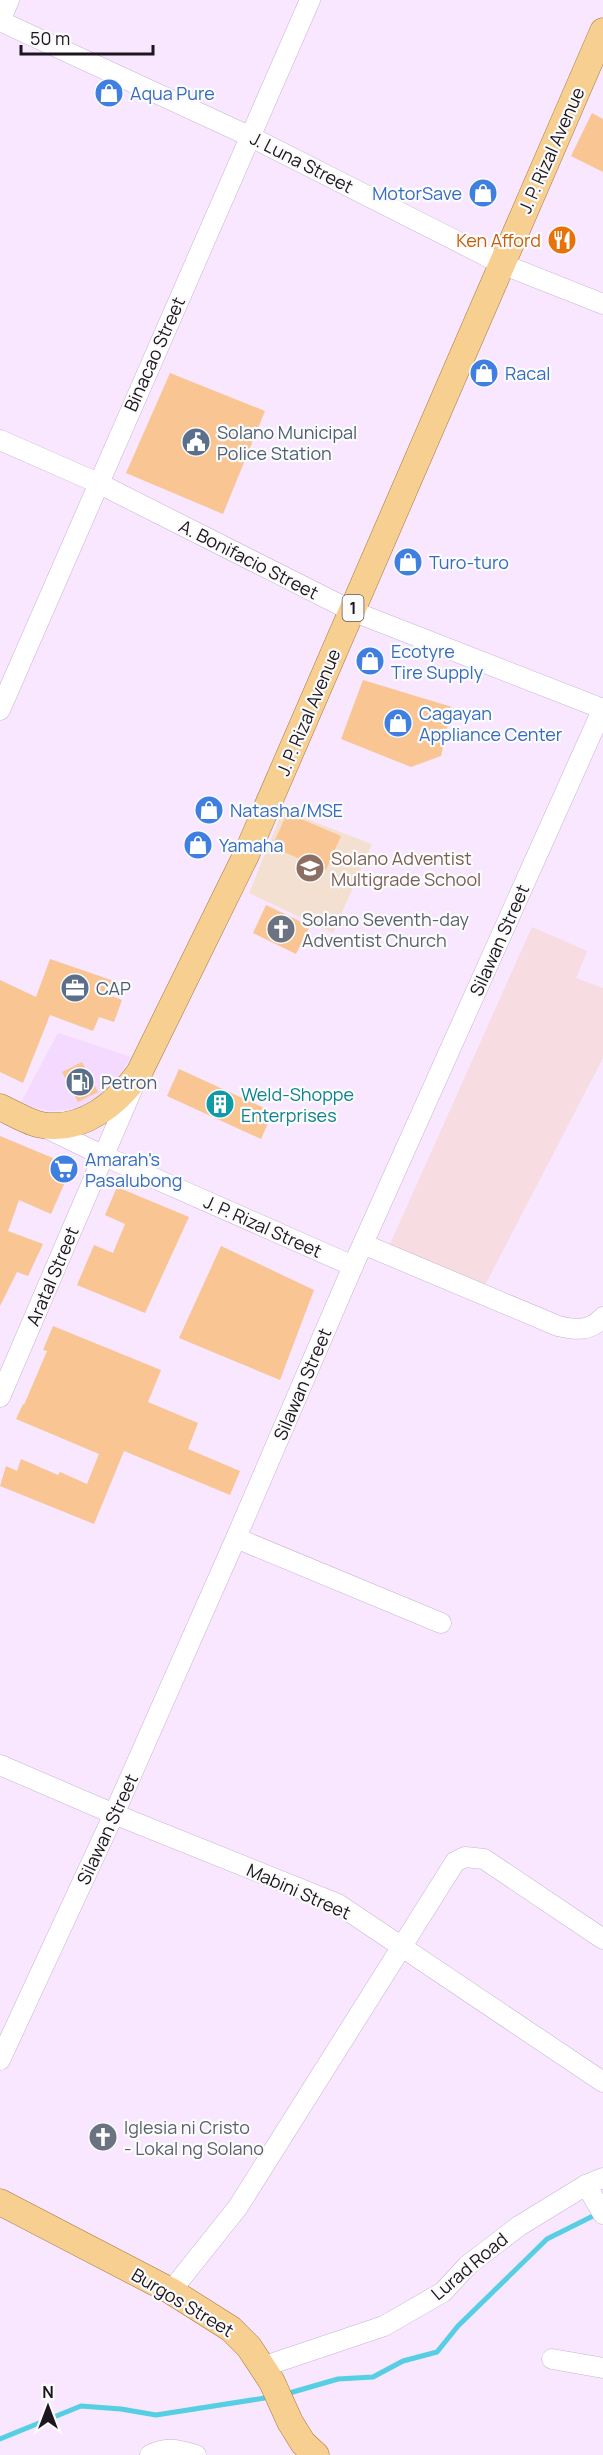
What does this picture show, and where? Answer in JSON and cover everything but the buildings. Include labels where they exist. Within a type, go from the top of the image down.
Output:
[{"type":"main road","name":"J. P. Rizal Avenue","points":[[0,1107],[42,1125],[61,1125],[82,1121],[101,1112],[127,1090],[139,1073],[247,853],[603,31]]},
{"type":"main road","name":"Burgos Street","points":[[0,2202],[171,2291],[231,2329],[249,2347],[267,2374],[290,2422],[303,2443],[316,2455]]},
{"type":"street","points":[[0,21],[9,0]]},
{"type":"street","name":"Binacao Street","points":[[0,710],[310,0]]},
{"type":"street","name":"J. Luna Street","points":[[0,21],[249,136],[502,264],[603,304]]},
{"type":"street","name":"A. Bonifacio Street","points":[[0,440],[98,483],[352,611],[603,708]]},
{"type":"street","name":"Silawan Street","points":[[0,2060],[114,1814],[353,1266],[603,708]]},
{"type":"street","name":"Aratal Street","points":[[0,1397],[139,1073]]},
{"type":"street","name":"J. P. Rizal Street","points":[[42,1125],[104,1156],[353,1266]]},
{"type":"street","points":[[363,1244],[558,1326],[583,1329],[592,1326],[603,1317]]},
{"type":"street","points":[[236,1538],[441,1623]]},
{"type":"street","name":"Mabini Street","points":[[0,1765],[114,1814],[338,1904],[603,2082]]},
{"type":"street","points":[[171,2291],[238,2207],[456,1862],[465,1857],[475,1856],[483,1859],[603,1939]]},
{"type":"street","points":[[594,2182],[600,2208]]},
{"type":"street","name":"Lurad Road","points":[[267,2374],[384,2326],[443,2292],[468,2265],[489,2247],[594,2182]]},
{"type":"street","points":[[552,2359],[603,2368]]},
{"type":"street","points":[[150,2455],[158,2450],[171,2449],[196,2455]]},
{"type":"shaded area","name":"Solano Adventist Multigrade School","points":[[283,810],[372,844],[333,933],[249,893]]},
{"type":"shaded area","points":[[532,927],[587,951],[576,978],[603,988],[603,1058],[484,1287],[390,1244]]},
{"type":"shaded area","points":[[58,1033],[131,1057],[111,1088],[100,1098],[79,1109],[49,1111],[20,1104]]},
{"type":"waterway","points":[[286,2394],[338,2379],[373,2377],[403,2361],[437,2352],[458,2326],[547,2239],[597,2214]]},
{"type":"waterway","points":[[0,2439],[81,2406],[156,2415],[271,2397]]},
{"type":"place","name":"Aqua Pure","points":[[109,93]]},
{"type":"place","name":"MotorSave","points":[[483,193]]},
{"type":"place","name":"Ken Afford","points":[[562,240]]},
{"type":"place","name":"Racal","points":[[484,373]]},
{"type":"place","name":"Solano Municipal Police Station","points":[[196,442]]},
{"type":"place","name":"Turo-turo","points":[[408,562]]},
{"type":"place","name":"Ecotyre Tire Supply","points":[[370,661]]},
{"type":"place","name":"Cagayan Appliance Center","points":[[398,723]]},
{"type":"place","name":"Natasha/MSE","points":[[209,810]]},
{"type":"place","name":"Yamaha","points":[[198,845]]},
{"type":"place","name":"Solano Adventist Multigrade School","points":[[310,868]]},
{"type":"place","name":"Solano Seventh-day Adventist Church","points":[[281,929]]},
{"type":"place","name":"CAP","points":[[75,988]]},
{"type":"place","name":"Petron","points":[[80,1082]]},
{"type":"place","name":"Weld-Shoppe Enterprises","points":[[220,1104]]},
{"type":"place","name":"Amarah's Pasalubong","points":[[64,1169]]},
{"type":"place","name":"Iglesia ni Cristo - Lokal ng Solano","points":[[103,2137]]}]
